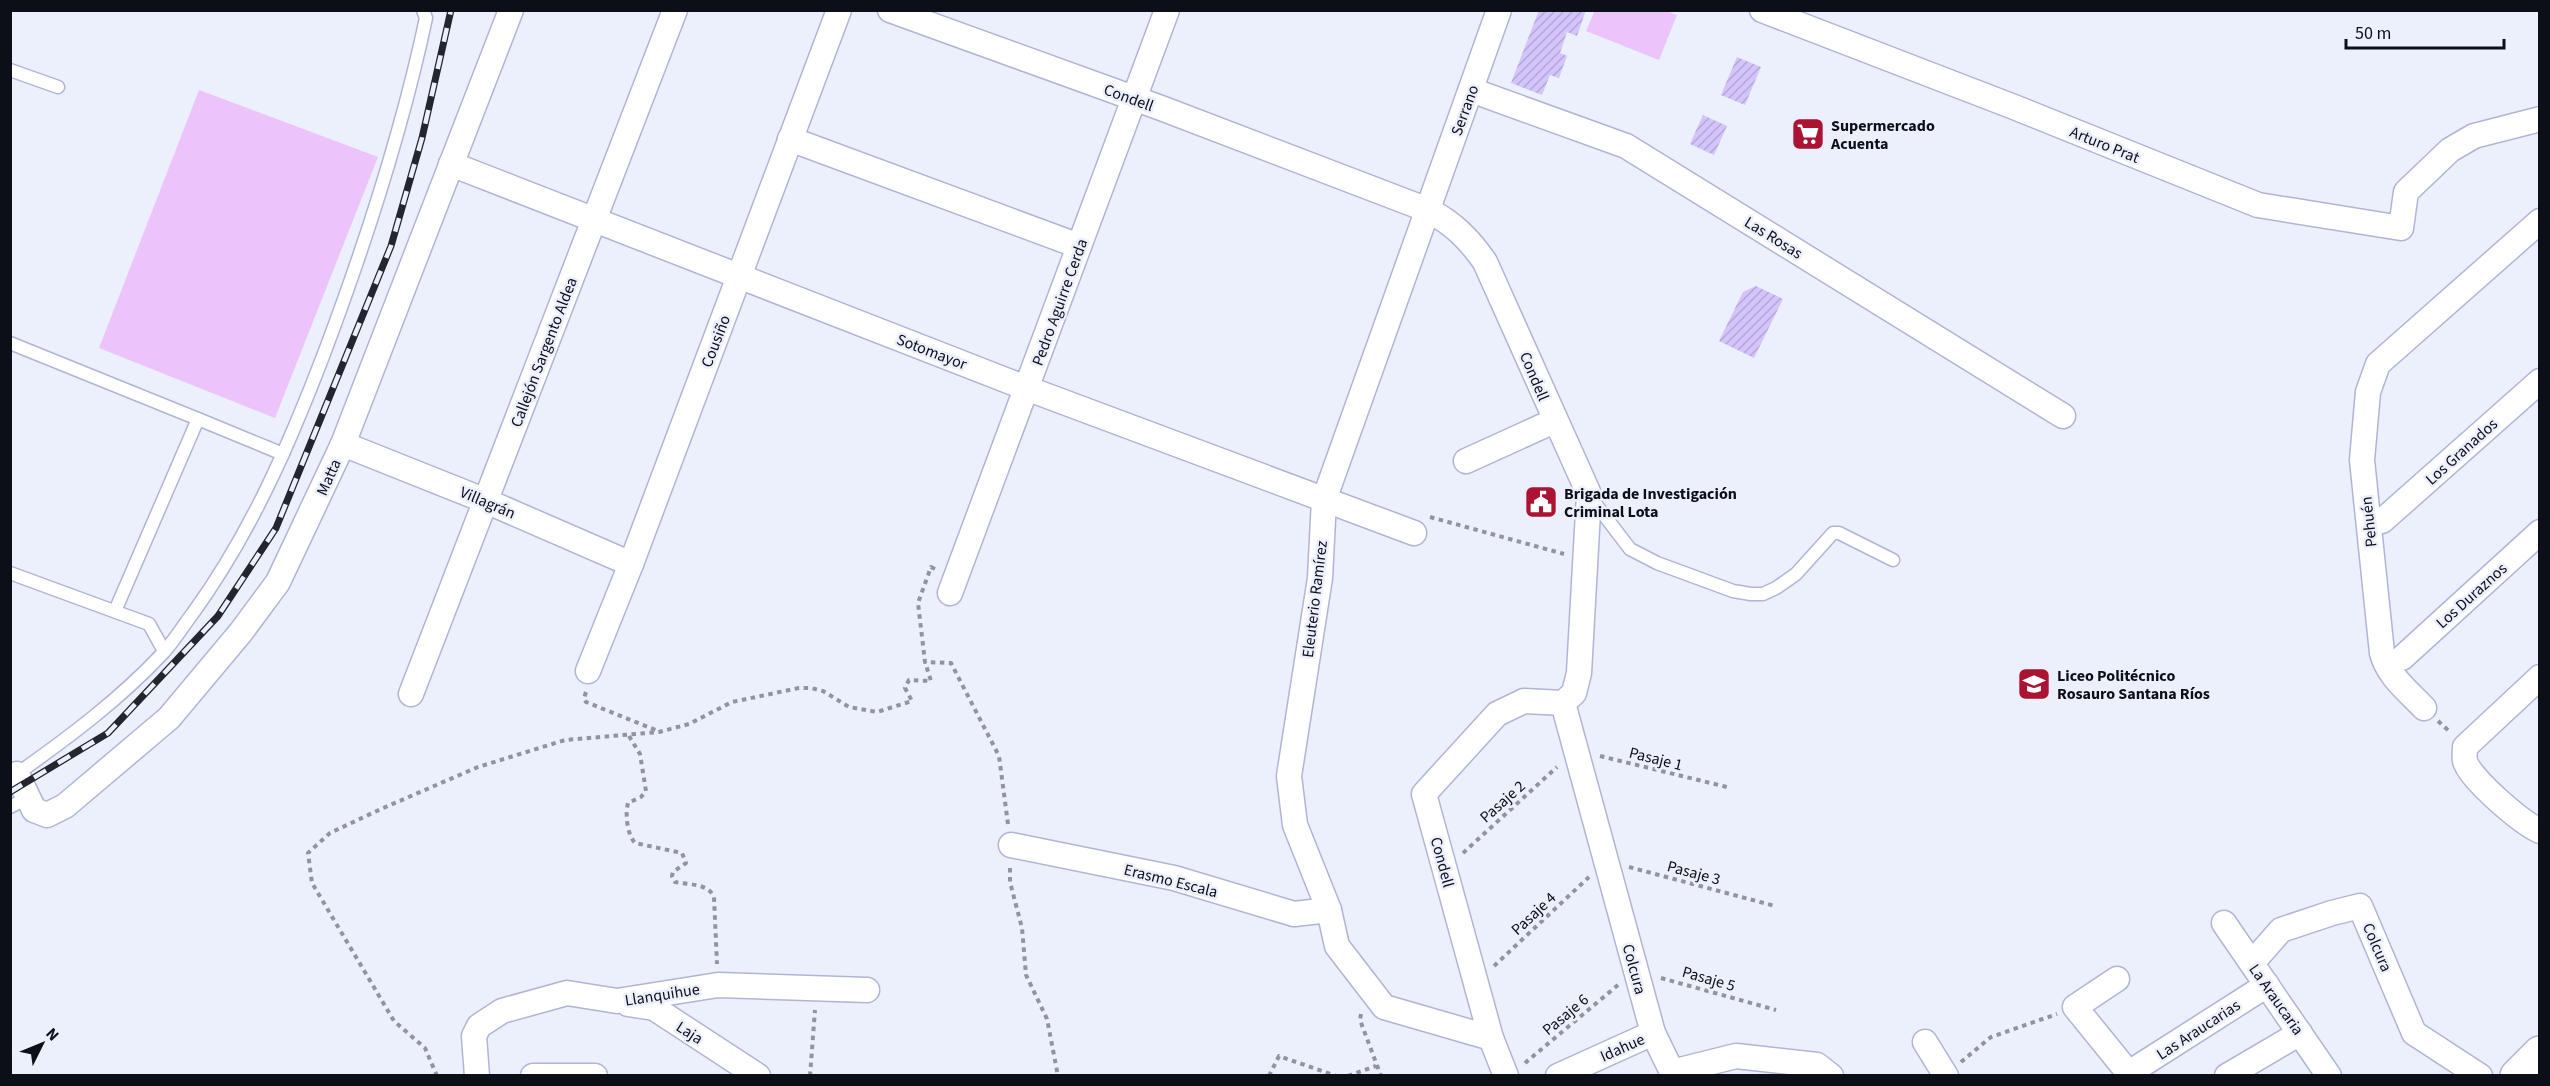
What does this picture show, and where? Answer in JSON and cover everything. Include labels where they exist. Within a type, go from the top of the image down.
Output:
[{"type":"main road","points":[[2517,1076],[2540,1053]]},
{"type":"street","name":"Matta","points":[[14,775],[20,802],[47,815],[65,806],[170,718],[241,632],[278,582],[343,444],[511,10]]},
{"type":"street","name":"Callejón Sargento Aldea","points":[[411,694],[675,10]]},
{"type":"street","name":"Cousiño","points":[[588,671],[631,564],[839,10]]},
{"type":"street","name":"Condell","points":[[890,10],[1134,98],[1428,210],[1447,221],[1465,236],[1485,262],[1495,280],[1554,421],[1588,494],[1578,681],[1574,693],[1563,703],[1524,701],[1497,714],[1424,794],[1491,1038]]},
{"type":"street","name":"Pedro Aguirre Cerda","points":[[953,585],[1167,10]]},
{"type":"street","name":"Serrano","points":[[1428,210],[1499,10]]},
{"type":"street","name":"Arturo Prat","points":[[1762,10],[1821,21],[2258,205],[2401,228],[2406,192],[2450,150],[2474,136],[2540,119]]},
{"type":"street","name":"Las Rosas","points":[[1471,90],[1626,146],[2063,416]]},
{"type":"street","points":[[790,139],[1079,246]]},
{"type":"street","name":"Sotomayor","points":[[451,164],[1026,388],[1324,500],[1420,525]]},
{"type":"street","name":"Eleuterio Ramírez","points":[[1428,210],[1324,500],[1320,578],[1289,784],[1295,825],[1329,910],[1337,946],[1368,987],[1384,1007],[1491,1038]]},
{"type":"street","name":"Pehuén","points":[[2424,708],[2385,665],[2382,653],[2362,460],[2368,392],[2378,364],[2540,221]]},
{"type":"street","name":"Los Granados","points":[[2382,521],[2540,381]]},
{"type":"street","points":[[1466,461],[1554,421]]},
{"type":"street","name":"Villagrán","points":[[343,444],[486,501],[631,564]]},
{"type":"street","name":"Los Duraznos","points":[[2402,658],[2540,532]]},
{"type":"street","points":[[2540,677],[2465,747],[2464,760],[2477,780],[2521,820],[2540,831]]},
{"type":"street","name":"Colcura","points":[[1563,703],[1653,1033],[1671,1072],[1736,1056],[1817,1065],[1831,1076]]},
{"type":"street","name":"Erasmo Escala","points":[[1011,845],[1174,878],[1294,914],[1329,910]]},
{"type":"street","name":"Colcura","points":[[2252,963],[2281,930],[2360,906],[2414,1033],[2480,1076]]},
{"type":"street","name":"La Araucaria","points":[[2224,923],[2329,1076]]},
{"type":"street","points":[[2116,979],[2075,1007],[2130,1074]]},
{"type":"street","name":"Llanquihue","points":[[477,1076],[474,1036],[479,1026],[502,1011],[567,993],[617,1002],[718,985],[867,990]]},
{"type":"street","name":"Las Araucarias","points":[[2130,1074],[2267,985]]},
{"type":"street","name":"Laja","points":[[617,1002],[654,1008],[758,1076]]},
{"type":"street","name":"Idahue","points":[[1558,1076],[1653,1033]]},
{"type":"street","points":[[2227,1076],[2300,1033]]},
{"type":"street","points":[[1491,1038],[1512,1072]]},
{"type":"street","points":[[1925,1042],[1946,1075]]},
{"type":"street","points":[[533,1076],[596,1076]]},
{"type":"lane","points":[[14,775],[76,732],[122,693],[164,651],[205,596],[243,537],[296,427],[350,284],[394,148],[424,29],[426,18],[423,10]]},
{"type":"lane","points":[[10,70],[58,87]]},
{"type":"lane","points":[[10,343],[283,454]]},
{"type":"lane","points":[[115,611],[198,419]]},
{"type":"lane","points":[[1588,494],[1630,549],[1657,563],[1733,591],[1763,594],[1776,588],[1806,565],[1833,533],[1839,533],[1893,560]]},
{"type":"lane","points":[[10,573],[149,624],[164,651]]},
{"type":"path","points":[[1420,525],[1586,560]]},
{"type":"path","points":[[437,1076],[425,1048],[394,1021],[312,883],[308,853],[330,833],[381,808],[478,767],[565,740],[659,732],[689,724],[732,702],[799,688],[823,691],[849,707],[877,712],[912,702],[905,688],[909,680],[932,681],[925,662],[918,603],[931,567],[953,585]]},
{"type":"path","points":[[925,662],[951,663],[999,756],[1011,845],[1010,882],[1022,928],[1026,975],[1047,1018],[1058,1076]]},
{"type":"path","points":[[588,671],[589,685],[584,698],[586,702],[659,732]]},
{"type":"path","points":[[2424,708],[2465,747]]},
{"type":"path","points":[[629,736],[640,754],[646,791],[641,797],[628,803],[626,811],[631,838],[635,843],[682,853],[686,862],[673,872],[675,882],[705,887],[711,891],[714,897],[718,985]]},
{"type":"path","name":"Pasaje 1","points":[[1576,750],[1731,788]]},
{"type":"path","name":"Pasaje 2","points":[[1444,870],[1576,750]]},
{"type":"path","name":"Pasaje 3","points":[[1606,861],[1775,906]]},
{"type":"path","name":"Pasaje 4","points":[[1476,983],[1606,861]]},
{"type":"path","name":"Pasaje 5","points":[[1635,970],[1776,1010]]},
{"type":"path","name":"Pasaje 6","points":[[1512,1072],[1635,970]]},
{"type":"path","points":[[1368,987],[1360,1020],[1381,1076]]},
{"type":"path","points":[[810,1076],[817,988]]},
{"type":"path","points":[[1946,1075],[1991,1037],[2075,1007]]},
{"type":"path","points":[[1269,1076],[1279,1056],[1336,1076]]},
{"type":"path","points":[[1348,1076],[1376,1066]]},
{"type":"shaded area","points":[[1595,10],[1666,11],[1677,15],[1659,60],[1586,31]]},
{"type":"shaded area","points":[[199,90],[378,157],[275,418],[99,348]]},
{"type":"building","points":[[1539,10],[1586,10],[1577,36],[1567,32],[1560,53],[1567,56],[1559,78],[1550,75],[1542,95],[1511,83]]},
{"type":"building","points":[[1737,57],[1761,67],[1745,105],[1721,95]]},
{"type":"building","points":[[1703,115],[1727,126],[1714,155],[1690,144]]},
{"type":"building","points":[[1756,286],[1783,299],[1754,358],[1719,341],[1743,292]]},
{"type":"railway","points":[[10,792],[108,733],[218,616],[276,528],[391,246],[422,138],[451,10]]},
{"type":"place","name":"Supermercado Acuenta","points":[[1808,134]]},
{"type":"place","name":"Brigada de Investigación Criminal Lota","points":[[1541,502]]},
{"type":"place","name":"Liceo Politécnico Rosauro Santana Ríos","points":[[2034,684]]}]
